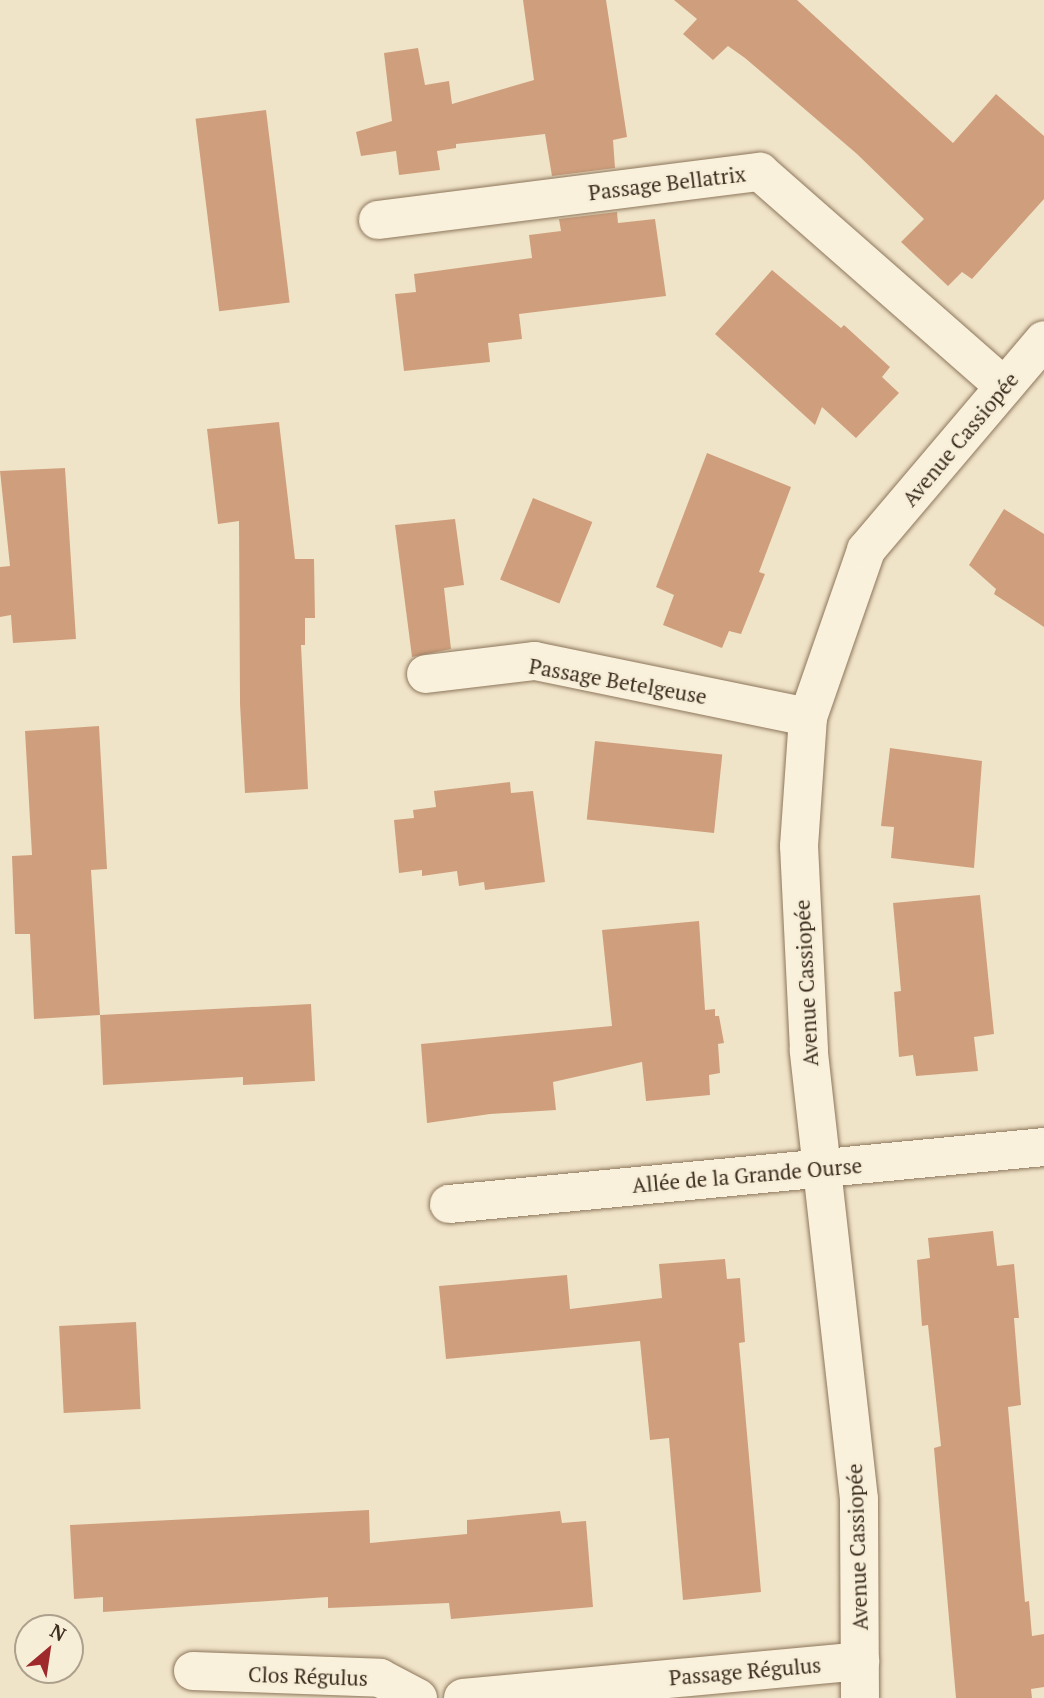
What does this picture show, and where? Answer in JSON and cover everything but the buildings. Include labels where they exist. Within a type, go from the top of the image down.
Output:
[{"type":"street","name":"Passage Bellatrix","points":[[378,220],[761,172],[1004,386]]},
{"type":"street","name":"Avenue Cassiopée","points":[[860,1679],[859,1499],[808,1050],[799,846],[808,717],[866,550],[1044,340]]},
{"type":"street","name":"Passage Betelgeuse","points":[[426,674],[535,661],[808,717]]},
{"type":"street","name":"Allée de la Grande Ourse","points":[[449,1204],[1044,1147]]},
{"type":"street","name":"Clos Régulus","points":[[193,1671],[380,1678],[418,1698]]},
{"type":"street","name":"Passage Régulus","points":[[463,1698],[860,1679]]}]
